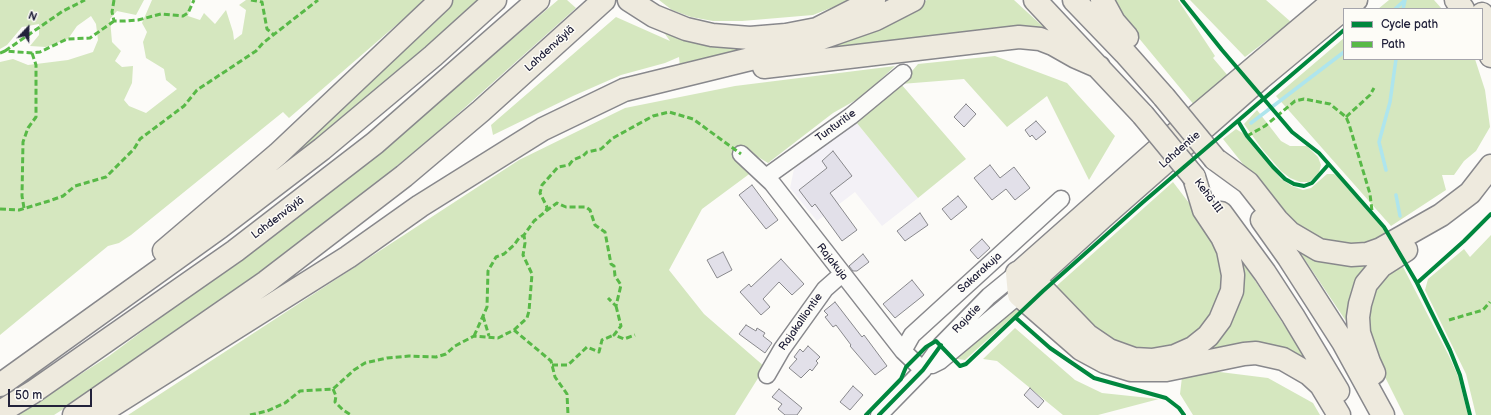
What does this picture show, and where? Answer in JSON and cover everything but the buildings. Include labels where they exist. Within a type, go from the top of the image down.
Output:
[{"type":"highway","points":[[21,371],[278,154],[441,0]]},
{"type":"highway","points":[[0,385],[220,227],[322,149],[433,56],[495,0]]},
{"type":"highway","name":"Lahdenväylä","points":[[0,412],[33,392],[235,251],[369,148],[538,0]]},
{"type":"highway","name":"Lahdenväylä","points":[[74,415],[266,282],[404,176],[481,111],[604,0]]},
{"type":"highway","points":[[629,0],[654,16],[686,29],[712,35],[750,38],[786,35],[817,29],[874,0]]},
{"type":"highway","points":[[97,415],[348,258],[420,206],[543,129],[624,90],[787,50],[876,19],[913,0]]},
{"type":"highway","name":"Kehä III","points":[[1035,0],[1100,67],[1143,115],[1194,177],[1265,273],[1318,356],[1351,415]]},
{"type":"highway","points":[[1074,0],[1125,53],[1164,97],[1215,159],[1262,220],[1312,293],[1343,342],[1383,415]]},
{"type":"highway","points":[[1102,0],[1114,22],[1147,61],[1164,97]]},
{"type":"highway","points":[[1456,0],[1462,8]]},
{"type":"highway","points":[[1483,15],[1491,26]]},
{"type":"highway","points":[[669,78],[1013,38],[1040,39],[1100,67]]},
{"type":"highway","points":[[1483,39],[1491,56]]},
{"type":"highway","points":[[1215,159],[1248,183],[1277,220],[1290,233],[1319,250],[1351,255],[1367,254],[1381,250],[1441,215],[1470,193],[1491,166]]},
{"type":"highway","points":[[1023,283],[1087,335],[1109,350],[1134,359],[1152,360],[1174,356],[1193,348],[1208,336],[1220,320],[1232,291],[1232,275],[1228,250],[1222,237],[1204,210],[1194,177]]},
{"type":"highway","points":[[1393,415],[1393,407],[1369,362],[1359,333],[1358,317],[1366,284],[1381,266],[1390,259],[1450,225],[1491,190]]},
{"type":"highway","points":[[1023,283],[1081,349],[1105,362],[1131,370],[1148,372],[1166,370],[1244,354],[1256,353],[1283,358],[1309,374],[1321,385],[1339,415]]},
{"type":"main road","name":"Lahdentie","points":[[1023,283],[1175,133],[1333,0]]},
{"type":"main road","name":"Lahdentie","points":[[1347,8],[1356,0]]},
{"type":"main road","name":"Lahdentie","points":[[1078,230],[1343,12]]},
{"type":"street","name":"Tunturitie","points":[[766,177],[851,116],[903,73]]},
{"type":"street","name":"Rajakuja","points":[[741,154],[766,177],[903,351],[923,370]]},
{"type":"street","name":"Sakarakuja","points":[[903,351],[912,335],[1061,199]]},
{"type":"street","name":"Rajakalliontie","points":[[767,375],[782,349],[825,288],[842,274]]},
{"type":"street","name":"Rajatie","points":[[923,370],[940,361],[1023,283]]},
{"type":"street","name":"Rajatie","points":[[879,415],[923,370],[941,345],[988,296],[1023,283]]},
{"type":"shaded area","points":[[856,122],[918,198],[882,226],[855,192],[817,221],[790,188],[794,169]]},
{"type":"green space","points":[[0,0],[144,0],[136,15],[117,11],[110,19],[112,42],[121,51],[115,61],[122,67],[133,66],[132,83],[124,100],[129,106],[146,113],[177,89],[166,80],[164,69],[146,58],[143,42],[147,32],[142,23],[152,0],[191,0],[188,16],[200,20],[204,13],[215,24],[226,10],[234,40],[242,34],[246,10],[239,5],[246,0],[423,0],[417,7],[289,118],[283,112],[131,235],[119,243],[108,246],[0,335],[0,62],[13,59],[28,65],[68,60],[93,52],[98,40],[96,24],[91,16],[77,26],[68,39],[46,47],[30,46],[39,35],[39,24],[22,27],[7,45],[0,49]]},
{"type":"green space","points":[[448,0],[482,0],[445,33],[323,135],[204,228]]},
{"type":"green space","points":[[558,0],[567,0],[576,8],[422,146],[330,219],[215,306],[98,387],[54,415],[17,415],[109,356],[358,171]]},
{"type":"green space","points":[[659,0],[851,0],[813,15],[742,21],[713,21],[691,17],[672,10]]},
{"type":"green space","points":[[884,0],[898,0],[865,17],[680,67],[679,57],[665,63],[621,75],[573,96],[493,135],[491,125],[616,17],[670,41],[665,34],[651,25],[750,46]]},
{"type":"green space","points":[[927,0],[1014,0],[1051,34],[856,49],[818,49]]},
{"type":"green space","points":[[1111,0],[1178,0],[1215,56],[1213,58],[1229,77],[1195,106],[1123,19]]},
{"type":"green space","points":[[1190,0],[1266,0],[1291,22],[1245,57]]},
{"type":"green space","points":[[1389,0],[1434,0],[1441,8],[1379,8]]},
{"type":"green space","points":[[1343,39],[1343,60],[1475,60],[1485,90],[1490,127],[1476,151],[1464,161],[1454,175],[1442,175],[1446,190],[1391,226],[1276,96]]},
{"type":"green space","points":[[995,56],[1067,83],[1115,136],[1089,180],[1047,96],[1007,127],[964,79],[901,84],[918,64]]},
{"type":"green space","points":[[895,66],[863,96],[833,113],[768,163],[750,152],[752,172],[702,209],[669,270],[704,314],[765,367],[735,415],[128,415],[519,160],[625,108],[735,86]]},
{"type":"green space","points":[[901,84],[966,159],[918,198],[856,122]]},
{"type":"green space","points":[[1257,110],[1281,141],[1290,146],[1307,146],[1318,157],[1321,165],[1319,172],[1309,182],[1300,182],[1290,178],[1281,171],[1262,149],[1244,124]]},
{"type":"green space","points":[[1236,129],[1244,134],[1281,179],[1292,186],[1303,190],[1311,188],[1327,174],[1334,174],[1337,176],[1379,223],[1388,237],[1367,247],[1313,239],[1278,208],[1223,139]]},
{"type":"green space","points":[[1173,182],[1212,233],[1226,280],[1214,318],[1187,342],[1152,352],[1111,343],[1052,290]]},
{"type":"green space","points":[[1491,235],[1491,415],[1476,415],[1466,374],[1425,290],[1428,279],[1464,249],[1470,257]]},
{"type":"green space","points":[[1295,245],[1373,258],[1354,333]]},
{"type":"green space","points":[[1236,254],[1310,365],[1193,352],[1207,344]]},
{"type":"green space","points":[[1400,261],[1458,376],[1468,415],[1404,415],[1376,359],[1369,340],[1366,313],[1381,277]]},
{"type":"green space","points":[[1014,308],[1019,311],[965,360],[957,359],[955,357]]},
{"type":"green space","points":[[1015,328],[1075,380],[1102,393],[1159,399],[1098,415],[1063,415],[997,361],[983,359]]},
{"type":"green space","points":[[1212,371],[1268,378],[1313,403],[1320,415],[1193,415],[1180,394],[1182,377]]},
{"type":"waterway","points":[[1396,8],[1405,0]]},
{"type":"waterway","points":[[1403,8],[1405,0]]},
{"type":"waterway","points":[[1251,123],[1343,53]]},
{"type":"waterway","points":[[1386,170],[1379,142],[1390,102],[1396,60]]},
{"type":"waterway","points":[[1396,195],[1400,216]]},
{"type":"marked path","points":[[5,51],[63,11],[85,0]]},
{"type":"marked path","points":[[114,0],[112,12],[114,21],[138,20],[161,14],[183,16],[188,13],[194,0]]},
{"type":"marked path","points":[[251,0],[262,2],[267,29],[274,35]]},
{"type":"marked path","points":[[0,209],[19,210],[49,201],[63,196],[75,186],[106,177],[134,149],[140,139],[184,106],[197,90],[256,51],[263,43],[318,0]]},
{"type":"marked path","points":[[0,53],[5,51],[32,53],[40,52],[67,39],[90,38],[114,21]]},
{"type":"marked path","points":[[24,208],[22,196],[23,142],[28,128],[36,117],[36,65],[32,53]]},
{"type":"marked path","points":[[1346,117],[1370,95],[1374,88]]},
{"type":"marked path","points":[[1247,136],[1265,126],[1295,101],[1304,99],[1330,104],[1346,117],[1349,124],[1370,194],[1372,211]]},
{"type":"marked path","points":[[474,336],[487,307],[488,271],[496,257],[504,254],[514,245],[519,238],[524,235],[534,221],[546,211],[547,207],[540,193],[542,185],[558,167],[569,165],[573,160],[583,156],[587,152],[601,149],[613,138],[653,116],[669,112],[693,119],[741,154]]},
{"type":"marked path","points":[[546,211],[557,203],[566,207],[586,207],[590,210],[595,225],[605,232],[611,264],[614,266],[615,276],[621,285],[616,306],[608,298]]},
{"type":"marked path","points":[[514,330],[527,318],[529,311],[532,274],[523,255],[525,243],[524,235]]},
{"type":"marked path","points":[[1449,320],[1483,310],[1490,302]]},
{"type":"marked path","points":[[616,306],[621,326],[614,335],[624,339],[635,335]]},
{"type":"marked path","points":[[483,316],[489,336]]},
{"type":"marked path","points":[[250,415],[267,411],[285,403],[300,391],[333,389],[354,370],[365,363],[387,358],[409,356],[436,357],[446,354],[455,346],[474,336],[498,338],[514,330],[551,361],[555,377],[567,394],[568,415]]},
{"type":"marked path","points":[[552,365],[568,365],[587,347],[599,352],[602,340],[614,335]]},
{"type":"marked path","points":[[333,389],[336,396],[335,402],[351,415]]},
{"type":"cycle path","points":[[1182,0],[1222,50],[1292,132],[1319,153],[1384,227],[1417,283],[1450,350],[1460,375],[1470,415]]},
{"type":"cycle path","points":[[866,415],[901,379],[906,367],[926,347],[936,341],[960,366],[966,364],[1043,291],[1142,203],[1343,31]]},
{"type":"cycle path","points":[[1238,121],[1247,136],[1273,167],[1285,179],[1294,184],[1304,186],[1312,183],[1328,165]]},
{"type":"cycle path","points":[[1417,283],[1464,241],[1491,214]]},
{"type":"cycle path","points":[[1016,318],[1050,348],[1094,378],[1166,398],[1179,408],[1184,415]]},
{"type":"cycle path","points":[[879,415],[923,370],[941,345]]}]
